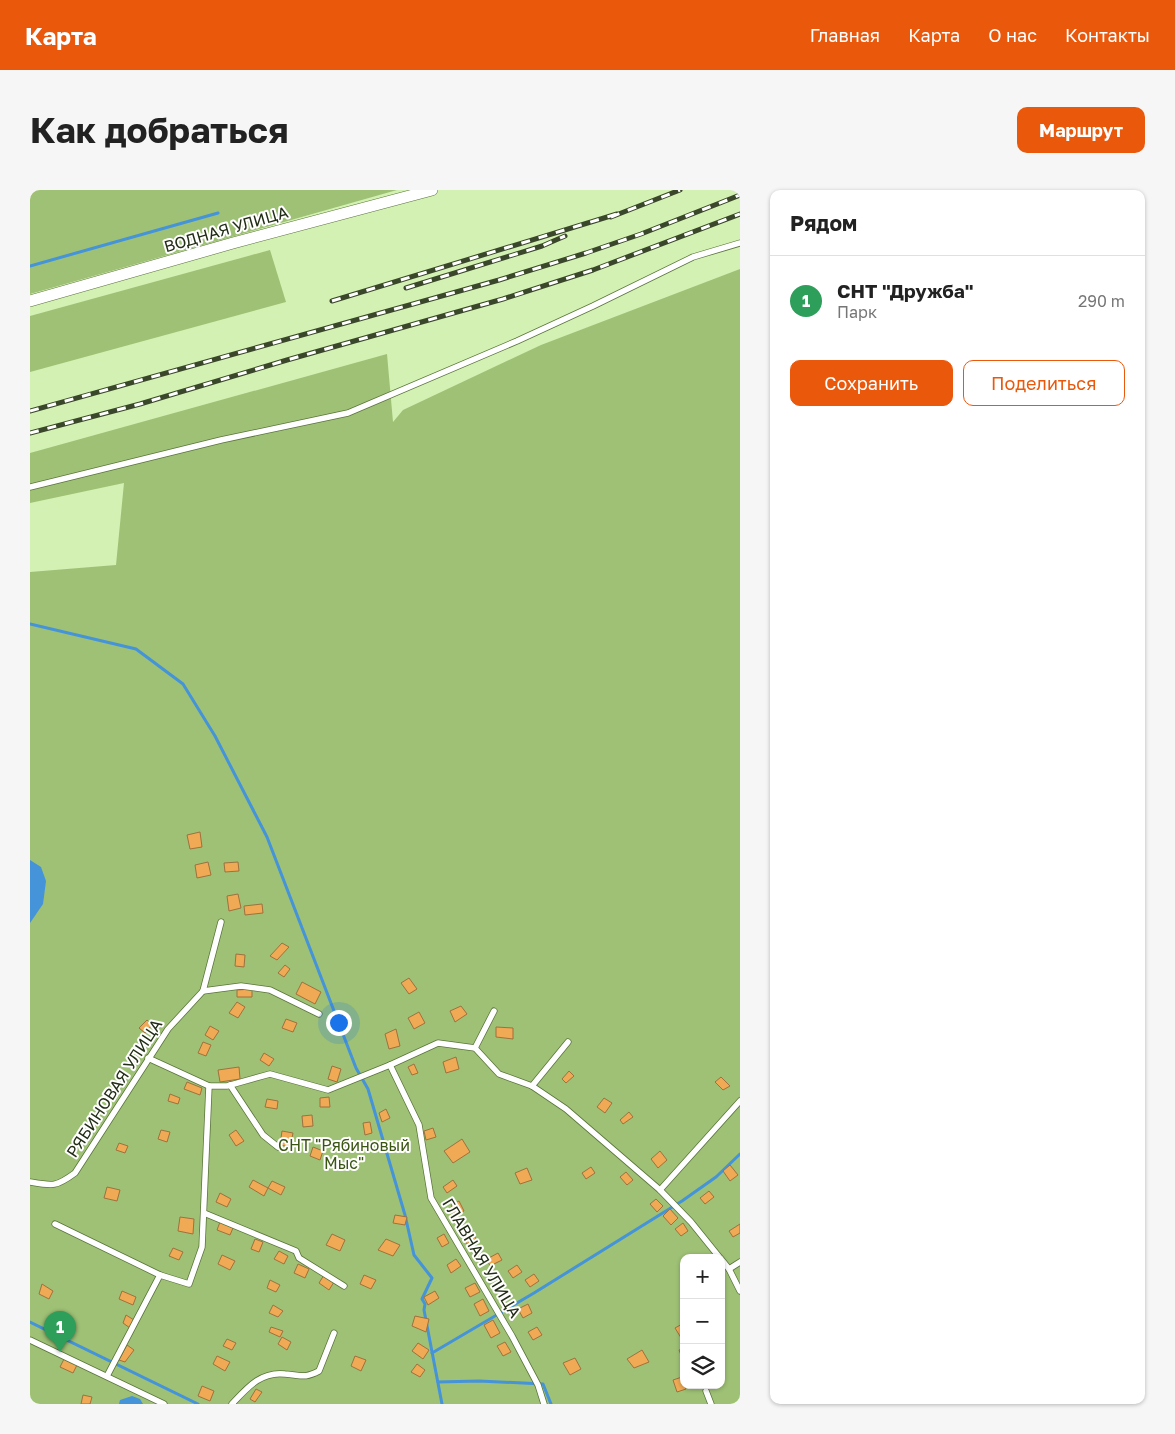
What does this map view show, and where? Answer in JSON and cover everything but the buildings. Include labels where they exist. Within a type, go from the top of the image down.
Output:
[{"type":"street","name":"ВОДНАЯ УЛИЦА","points":[[30,301],[233,243],[432,190]]},
{"type":"lane","points":[[30,487],[220,440],[348,413],[559,322],[693,256],[740,243]]},
{"type":"lane","name":"РЯБИНОВАЯ УЛИЦА","points":[[30,1182],[47,1185],[60,1184],[76,1173],[168,1029],[203,991],[221,922]]},
{"type":"lane","points":[[203,991],[241,986],[270,990],[320,1014]]},
{"type":"lane","points":[[475,1048],[494,1011]]},
{"type":"lane","points":[[532,1086],[568,1042]]},
{"type":"lane","points":[[148,1058],[210,1086],[230,1085],[270,1074],[328,1090],[438,1043],[475,1048],[499,1074],[532,1086],[566,1109],[660,1190],[691,1222],[718,1254]]},
{"type":"lane","name":"ГЛАВНАЯ УЛИЦА","points":[[390,1065],[419,1125],[431,1198],[512,1336],[538,1385],[544,1404]]},
{"type":"lane","points":[[230,1085],[263,1135],[278,1147]]},
{"type":"lane","points":[[55,1224],[160,1275],[189,1284],[202,1247],[210,1086]]},
{"type":"lane","points":[[660,1190],[740,1101]]},
{"type":"lane","points":[[204,1213],[296,1251],[299,1258],[344,1286]]},
{"type":"lane","points":[[729,1269],[740,1262]]},
{"type":"lane","points":[[725,1264],[740,1291]]},
{"type":"lane","points":[[106,1376],[160,1275]]},
{"type":"lane","points":[[232,1404],[253,1382],[271,1374],[284,1373],[308,1377],[319,1371],[334,1333]]},
{"type":"lane","points":[[30,1340],[164,1404]]},
{"type":"lane","points":[[706,1391],[711,1404]]},
{"type":"green space","points":[[30,190],[397,190],[30,294]]},
{"type":"green space","points":[[270,250],[286,302],[30,372],[30,316]]},
{"type":"green space","name":"СНТ \"Рябиновый Мыс\"","points":[[740,269],[740,1404],[30,1404],[30,572],[116,565],[124,483],[30,503],[30,453],[387,354],[393,422],[403,410],[541,345]]},
{"type":"water","points":[[30,860],[41,867],[46,881],[43,904],[30,923]]},
{"type":"water","points":[[132,1396],[140,1399],[143,1404],[119,1404],[120,1400]]},
{"type":"waterway","points":[[30,266],[218,213]]},
{"type":"waterway","points":[[30,624],[136,649],[183,684],[215,736],[267,837],[356,1068],[368,1089],[405,1215],[414,1255],[432,1278],[422,1299],[425,1304],[424,1310],[442,1404]]},
{"type":"waterway","points":[[432,1353],[534,1293],[682,1201],[716,1177],[740,1154]]},
{"type":"waterway","points":[[30,1322],[198,1404]]},
{"type":"waterway","points":[[438,1382],[479,1381],[543,1384],[551,1404]]},
{"type":"railway","points":[[611,217],[680,190]]},
{"type":"railway","points":[[30,411],[499,280],[641,234],[740,195]]},
{"type":"railway","points":[[332,301],[617,214]]},
{"type":"railway","points":[[30,433],[140,404],[503,299],[593,270],[740,214]]},
{"type":"railway","points":[[406,288],[542,246],[565,236]]},
{"type":"place","name":"СНТ \"Дружба\"","points":[[60,1352]]}]
